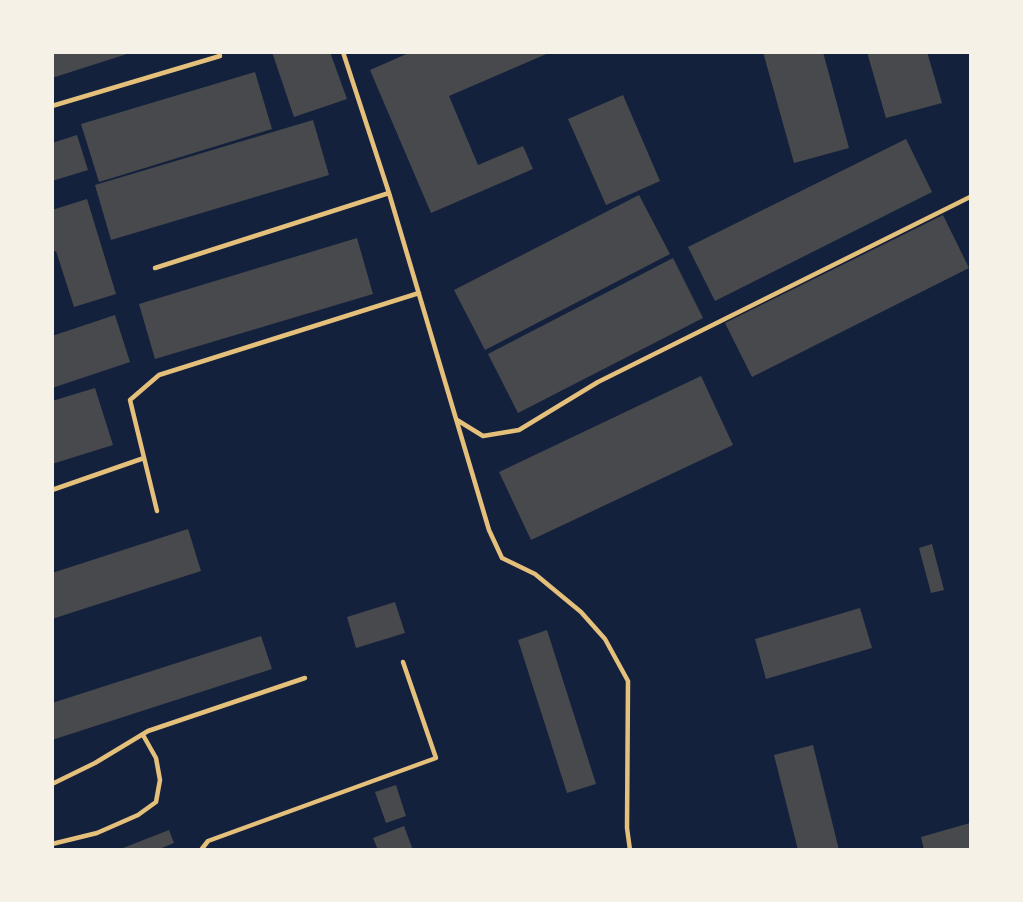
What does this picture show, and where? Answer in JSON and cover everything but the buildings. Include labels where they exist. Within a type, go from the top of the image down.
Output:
[{"type":"lane","points":[[52,106],[220,56],[219,52]]},
{"type":"lane","points":[[343,52],[389,193],[489,530],[502,558],[535,574],[581,612],[605,639],[628,681],[627,828],[630,849]]},
{"type":"lane","points":[[155,268],[389,193]]},
{"type":"lane","points":[[457,420],[483,436],[519,430],[598,382],[970,196]]},
{"type":"lane","points":[[157,510],[130,400],[159,375],[419,293]]},
{"type":"lane","points":[[52,490],[144,458]]},
{"type":"lane","points":[[201,849],[208,841],[436,758],[403,662]]},
{"type":"lane","points":[[52,784],[95,763],[143,735],[305,678]]},
{"type":"lane","points":[[52,844],[96,833],[138,815],[156,802],[160,780],[156,758],[143,735]]}]
